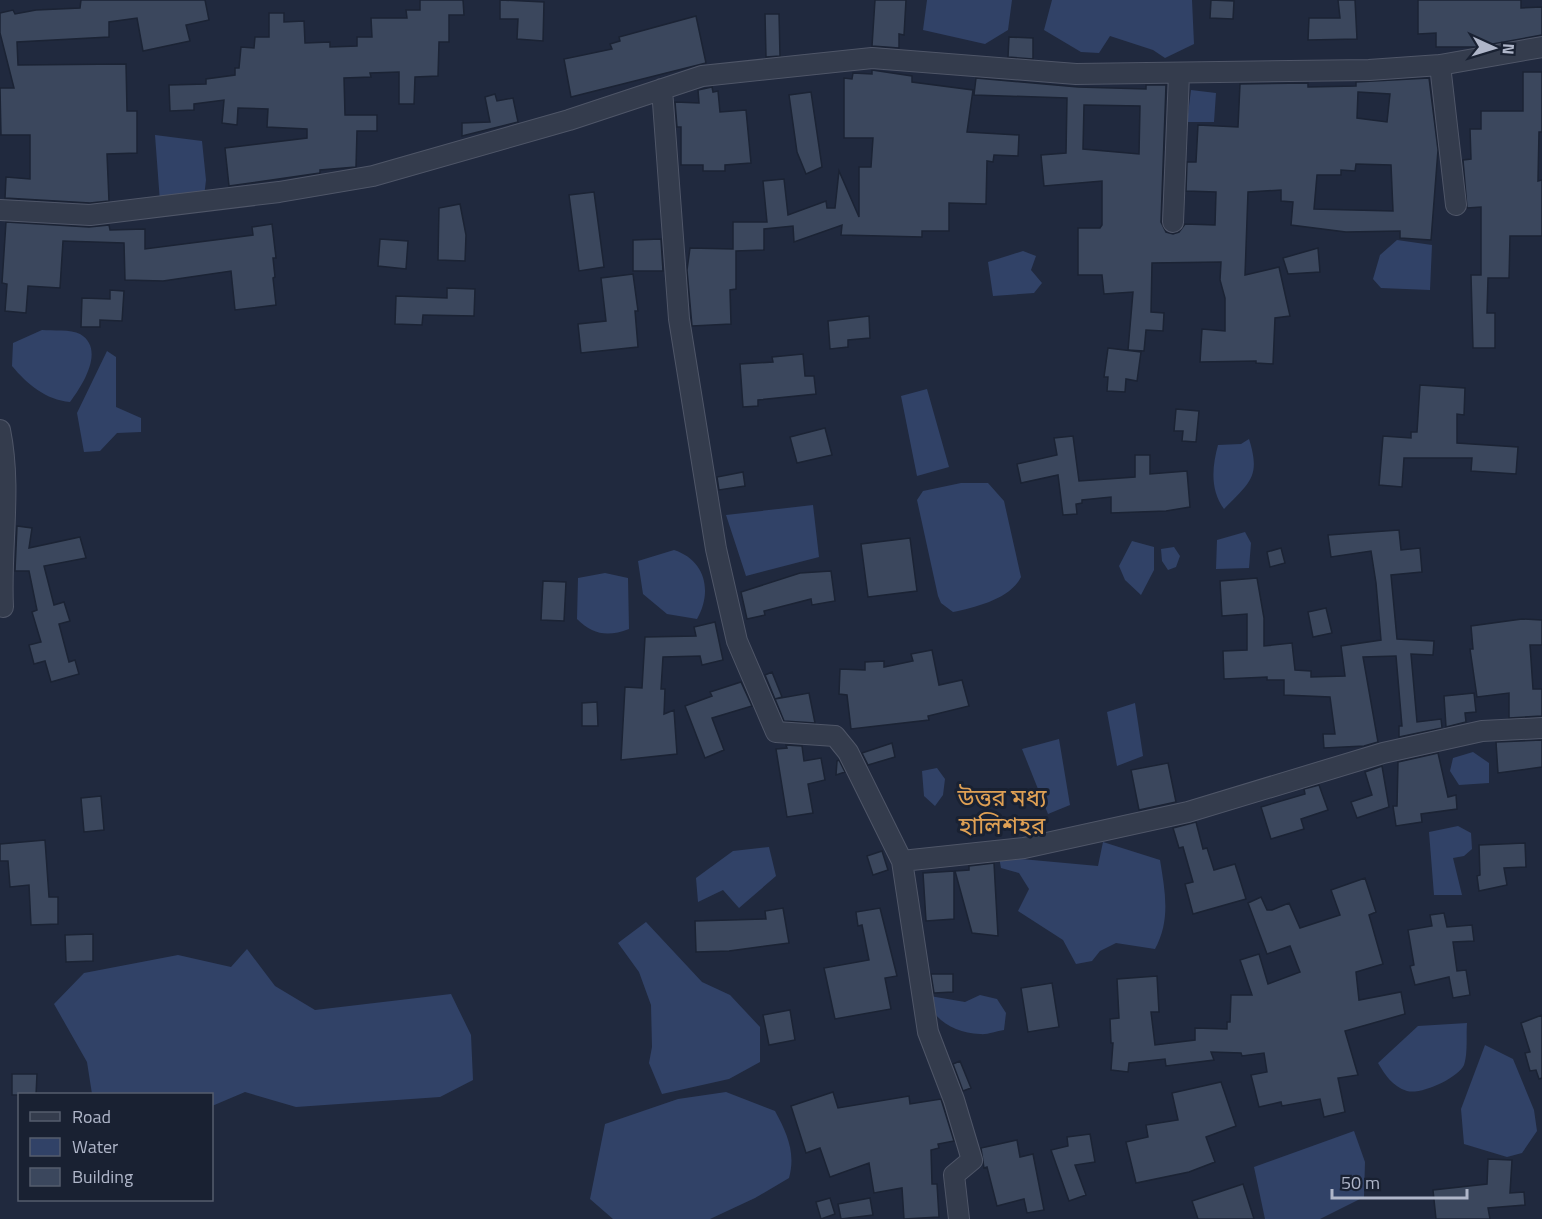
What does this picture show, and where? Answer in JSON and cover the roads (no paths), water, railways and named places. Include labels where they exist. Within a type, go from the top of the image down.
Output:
[{"type":"street","points":[[0,210],[90,215],[279,192],[373,177],[568,120],[702,75],[872,58],[1076,74],[1369,70],[1440,65],[1542,47]]},
{"type":"street","points":[[1440,65],[1456,205]]},
{"type":"street","points":[[1173,222],[1179,74]]},
{"type":"street","points":[[662,89],[679,319],[716,549],[736,641],[776,732],[835,736],[848,752],[902,861],[928,1032],[954,1100],[972,1160],[954,1175],[959,1219]]},
{"type":"street","points":[[0,430],[5,460],[7,500],[1,546],[3,606]]},
{"type":"street","points":[[902,861],[1024,848],[1188,812],[1383,753],[1482,731],[1542,728]]},
{"type":"water","points":[[927,0],[1012,0],[1008,30],[985,44],[923,30]]},
{"type":"water","points":[[1052,0],[1192,0],[1194,44],[1165,58],[1153,50],[1110,36],[1099,53],[1081,52],[1044,30]]},
{"type":"water","points":[[1191,90],[1216,93],[1214,122],[1187,122]]},
{"type":"water","points":[[155,135],[202,141],[206,180],[204,197],[160,202]]},
{"type":"water","points":[[1397,240],[1432,245],[1430,290],[1381,288],[1373,279],[1380,255]]},
{"type":"water","points":[[1023,251],[1036,256],[1031,270],[1042,283],[1034,293],[993,296],[988,262]]},
{"type":"water","points":[[42,330],[76,332],[88,341],[91,349],[89,368],[70,402],[53,398],[38,390],[12,366],[13,343]]},
{"type":"water","points":[[107,351],[116,357],[116,407],[141,418],[141,432],[117,433],[100,451],[84,452],[77,413]]},
{"type":"water","points":[[927,389],[949,467],[917,476],[901,396]]},
{"type":"water","points":[[1249,439],[1254,462],[1251,478],[1224,509],[1214,486],[1214,462],[1218,445],[1241,444]]},
{"type":"water","points":[[961,483],[988,483],[1004,501],[1021,577],[1016,585],[1001,596],[982,605],[953,612],[941,603],[938,596],[917,500],[923,491]]},
{"type":"water","points":[[813,505],[819,557],[746,576],[726,515]]},
{"type":"water","points":[[1245,532],[1251,543],[1249,568],[1216,569],[1217,540]]},
{"type":"water","points":[[1132,541],[1154,547],[1154,570],[1141,595],[1125,580],[1119,566]]},
{"type":"water","points":[[1174,547],[1180,556],[1176,567],[1168,570],[1162,561],[1161,549]]},
{"type":"water","points":[[674,550],[693,561],[703,578],[705,598],[697,619],[667,614],[643,594],[638,561]]},
{"type":"water","points":[[605,573],[628,578],[629,629],[608,634],[595,631],[577,619],[578,578]]},
{"type":"water","points":[[1135,703],[1143,756],[1117,766],[1107,712]]},
{"type":"water","points":[[1059,739],[1070,805],[1048,814],[1022,749]]},
{"type":"water","points":[[1473,752],[1489,763],[1489,783],[1459,785],[1450,771],[1453,758]]},
{"type":"water","points":[[937,768],[945,779],[943,795],[935,806],[924,796],[922,771]]},
{"type":"water","points":[[1458,826],[1471,833],[1472,849],[1464,856],[1453,858],[1462,895],[1434,895],[1429,832]]},
{"type":"water","points":[[1103,842],[1160,860],[1165,905],[1163,927],[1155,949],[1116,943],[1100,951],[1092,961],[1076,964],[1063,940],[1018,911],[1029,889],[1019,873],[1001,868],[999,857],[1098,866]]},
{"type":"water","points":[[769,847],[776,876],[739,908],[723,890],[698,902],[696,878],[733,851]]},
{"type":"water","points":[[646,922],[702,982],[730,995],[760,1027],[760,1062],[729,1079],[662,1094],[649,1063],[652,1047],[651,1005],[639,972],[618,943]]},
{"type":"water","points":[[247,949],[275,986],[315,1010],[451,994],[471,1035],[473,1080],[440,1097],[296,1107],[245,1092],[213,1106],[213,1093],[92,1093],[87,1062],[54,1004],[84,973],[178,955],[231,967]]},
{"type":"water","points":[[924,995],[965,1002],[980,995],[997,999],[1006,1013],[1004,1030],[983,1034],[953,1028],[938,1018]]},
{"type":"water","points":[[1467,1023],[1464,1065],[1455,1075],[1430,1088],[1413,1092],[1402,1089],[1393,1083],[1378,1063],[1418,1026]]},
{"type":"water","points":[[1485,1045],[1513,1059],[1534,1110],[1537,1131],[1522,1153],[1507,1157],[1464,1144],[1461,1109]]},
{"type":"water","points":[[726,1092],[775,1111],[791,1152],[789,1178],[755,1198],[710,1219],[613,1219],[590,1199],[605,1124],[678,1099]]},
{"type":"water","points":[[1354,1131],[1365,1162],[1364,1197],[1320,1219],[1265,1219],[1254,1167]]},
{"type":"district","name":"উত্তর মধ্য হালিশহর","points":[[1002,811]]}]
